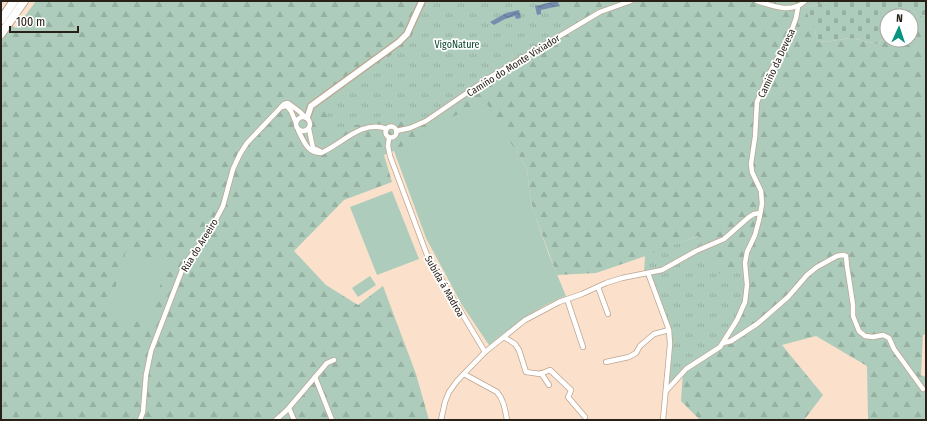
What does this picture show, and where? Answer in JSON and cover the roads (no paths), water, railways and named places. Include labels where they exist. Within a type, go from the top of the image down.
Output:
[{"type":"highway","points":[[1,20],[14,1]]},
{"type":"highway","points":[[1,34],[24,1]]},
{"type":"street","points":[[306,118],[311,106],[399,42],[407,34],[422,1]]},
{"type":"street","name":"Camiño do Monte Vixiador","points":[[396,131],[410,128],[426,121],[487,79],[600,12],[631,1]]},
{"type":"street","points":[[757,1],[776,8],[798,7],[805,1]]},
{"type":"street","name":"Camiño da Devesa","points":[[666,391],[686,369],[723,343],[737,320],[745,302],[747,285],[745,263],[747,252],[755,235],[762,204],[761,191],[752,172],[751,164],[755,137],[757,102],[769,74],[789,38],[798,7]]},
{"type":"street","points":[[280,108],[284,104],[288,103],[300,112],[310,122],[309,129],[313,148],[316,150],[326,151]]},
{"type":"street","points":[[280,108],[287,106],[291,111],[298,130],[307,146],[317,153],[326,151],[365,128],[381,127],[386,129],[392,127],[396,131],[395,136],[389,138]]},
{"type":"street","name":"Rúa do Areeiro","points":[[140,420],[151,351],[184,265],[210,230],[223,206],[233,169],[240,154],[247,143],[280,108]]},
{"type":"street","points":[[296,123],[300,118],[306,118]]},
{"type":"street","points":[[298,130],[304,132],[309,129]]},
{"type":"street","name":"Subida á Madroa","points":[[386,129],[386,135],[389,138],[388,146],[390,156],[427,255],[485,352]]},
{"type":"street","points":[[441,420],[449,392],[464,374],[485,352],[525,320],[560,302],[622,278],[662,270],[696,251],[724,239],[749,217],[760,213]]},
{"type":"street","points":[[723,343],[731,341],[757,324],[788,298],[807,275],[817,267],[837,256],[843,255],[846,256],[847,259],[853,316],[859,331],[865,336],[873,337],[883,335],[889,338],[894,349],[922,389]]},
{"type":"street","points":[[648,273],[668,330],[670,344],[663,420]]},
{"type":"street","points":[[598,287],[608,314]]},
{"type":"street","points":[[567,299],[583,348]]},
{"type":"street","points":[[606,362],[629,357],[636,353],[640,346],[654,334],[668,330]]},
{"type":"street","points":[[504,337],[516,344],[526,372],[541,374],[550,370],[554,373],[571,390],[568,397],[585,417]]},
{"type":"street","points":[[276,420],[289,408],[327,363],[334,360]]},
{"type":"street","points":[[464,374],[497,392],[501,397],[507,420]]},
{"type":"street","points":[[541,374],[549,385]]},
{"type":"street","points":[[315,377],[332,420]]},
{"type":"street","points":[[289,408],[294,420]]},
{"type":"water","points":[[558,1],[559,6],[541,10],[541,14],[537,15],[535,6]]},
{"type":"water","points":[[519,10],[521,18],[516,19],[515,16],[494,25],[490,22],[506,13]]},
{"type":"park label","name":"VigoNature","points":[[457,44]]}]
